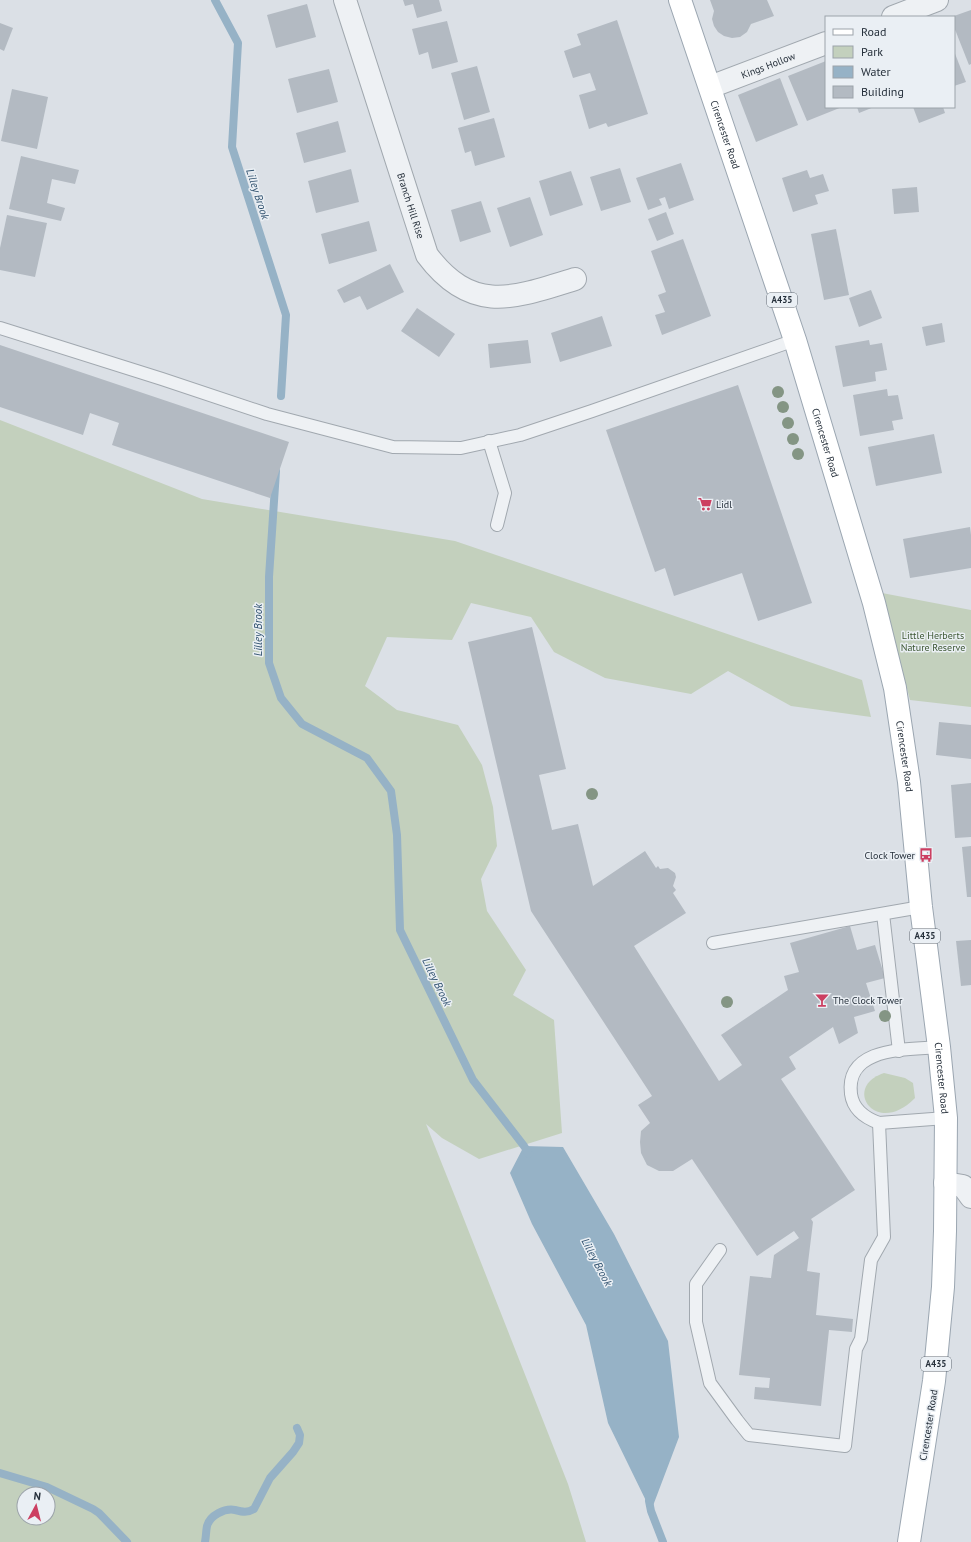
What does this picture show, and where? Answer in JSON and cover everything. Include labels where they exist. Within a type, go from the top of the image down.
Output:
[{"type":"main road","name":"Cirencester Road","points":[[680,0],[795,340],[874,603],[895,688],[909,782],[921,907],[939,1047],[946,1118],[943,1287],[934,1382],[909,1542]]},
{"type":"street","name":"Branch Hill Rise","points":[[345,0],[427,255],[436,267],[459,286],[473,292],[494,297],[515,296],[529,293],[575,279]]},
{"type":"street","points":[[896,16],[937,0]]},
{"type":"street","name":"Kings Hollow","points":[[710,87],[825,43]]},
{"type":"street","points":[[945,1183],[963,1186],[971,1197]]},
{"type":"lane","points":[[0,328],[267,414],[393,447],[461,448],[520,435],[795,340]]},
{"type":"lane","points":[[490,441],[505,493],[498,525]]},
{"type":"lane","points":[[713,943],[921,907]]},
{"type":"lane","points":[[883,914],[899,1051]]},
{"type":"lane","points":[[939,1047],[878,1054],[868,1058],[860,1065],[854,1074],[851,1084],[851,1095],[858,1109],[869,1120],[879,1124],[946,1118]]},
{"type":"lane","points":[[720,1250],[696,1284],[696,1322],[710,1383],[749,1436],[845,1446],[856,1349],[861,1339],[871,1260],[884,1237],[879,1124]]},
{"type":"green space","points":[[0,420],[202,499],[455,541],[862,680],[871,717],[791,706],[728,671],[691,694],[605,678],[554,652],[531,617],[471,603],[452,640],[387,637],[365,686],[397,710],[458,725],[482,765],[493,807],[497,846],[481,879],[487,911],[526,970],[513,995],[554,1020],[562,1133],[479,1159],[442,1138],[426,1124],[568,1484],[586,1542],[0,1542]]},
{"type":"green space","name":"Little Herberts Nature Reserve","points":[[882,593],[971,610],[971,707],[910,700]]},
{"type":"green space","points":[[884,1073],[905,1078],[913,1083],[915,1098],[901,1109],[888,1113],[877,1111],[869,1106],[865,1098],[865,1088],[871,1080]]},
{"type":"water","points":[[524,1146],[563,1147],[614,1234],[668,1341],[679,1437],[651,1511],[608,1423],[586,1325],[532,1224],[510,1173]]},
{"type":"building","points":[[403,0],[439,0],[442,11],[417,18],[413,4],[405,6]]},
{"type":"building","points":[[710,0],[767,0],[774,16],[751,24],[747,32],[740,37],[732,38],[724,36],[718,32],[714,26],[712,19],[714,11]]},
{"type":"building","points":[[307,4],[316,37],[276,48],[267,15]]},
{"type":"building","points":[[971,10],[971,64],[969,65],[955,30],[954,16]]},
{"type":"building","points":[[617,20],[648,114],[608,127],[606,123],[589,129],[579,95],[596,90],[590,73],[573,78],[564,51],[581,45],[577,34]]},
{"type":"building","points":[[447,21],[458,62],[432,69],[428,52],[419,55],[412,29]]},
{"type":"building","points":[[0,23],[13,28],[4,51],[0,49]]},
{"type":"building","points":[[955,54],[966,82],[955,86]]},
{"type":"building","points":[[825,61],[825,108],[840,108],[807,121],[788,76]]},
{"type":"building","points":[[477,66],[490,112],[464,120],[451,73]]},
{"type":"building","points":[[329,69],[338,102],[297,113],[288,79]]},
{"type":"building","points":[[780,78],[798,125],[756,142],[738,95]]},
{"type":"building","points":[[12,89],[48,97],[37,149],[1,141]]},
{"type":"building","points":[[857,108],[872,108],[859,113]]},
{"type":"building","points":[[913,108],[943,108],[945,113],[919,123]]},
{"type":"building","points":[[494,118],[505,157],[475,166],[471,151],[465,153],[458,128]]},
{"type":"building","points":[[338,121],[346,152],[304,163],[296,133]]},
{"type":"building","points":[[21,156],[79,170],[75,184],[52,179],[47,203],[65,208],[61,221],[9,209]]},
{"type":"building","points":[[681,163],[694,200],[669,209],[665,197],[659,199],[662,205],[648,210],[636,178]]},
{"type":"building","points":[[620,168],[631,202],[601,211],[590,177]]},
{"type":"building","points":[[351,169],[359,202],[316,213],[308,181]]},
{"type":"building","points":[[807,170],[810,178],[823,174],[829,191],[815,195],[818,204],[793,212],[782,178]]},
{"type":"building","points":[[571,171],[583,205],[550,216],[539,181]]},
{"type":"building","points":[[917,187],[919,212],[894,214],[892,189]]},
{"type":"building","points":[[530,197],[543,235],[510,247],[497,208]]},
{"type":"building","points":[[481,201],[491,232],[460,242],[451,210]]},
{"type":"building","points":[[666,212],[674,234],[657,241],[648,219]]},
{"type":"building","points":[[7,215],[47,223],[35,277],[0,270],[0,248]]},
{"type":"building","points":[[369,221],[377,251],[329,264],[321,234]]},
{"type":"building","points":[[836,229],[849,295],[824,300],[811,234]]},
{"type":"building","points":[[683,239],[711,316],[662,335],[655,315],[665,312],[658,295],[666,292],[651,251]]},
{"type":"building","points":[[390,264],[404,292],[367,310],[360,296],[344,303],[337,290]]},
{"type":"building","points":[[871,290],[882,318],[859,327],[849,298]]},
{"type":"building","points":[[417,308],[455,334],[439,357],[401,331]]},
{"type":"building","points":[[602,316],[612,346],[560,362],[551,333]]},
{"type":"building","points":[[942,323],[945,342],[926,346],[922,327]]},
{"type":"building","points":[[528,340],[531,363],[490,368],[488,344]]},
{"type":"building","points":[[869,340],[870,345],[882,343],[887,370],[875,372],[876,381],[843,387],[835,346]]},
{"type":"building","points":[[0,345],[289,442],[270,498],[112,445],[119,423],[90,413],[83,435],[0,407]]},
{"type":"building","name":"Lidl","points":[[738,385],[812,603],[758,621],[742,573],[674,596],[665,568],[655,572],[606,430]]},
{"type":"building","points":[[887,389],[888,396],[898,395],[903,419],[892,421],[894,430],[860,436],[853,395]]},
{"type":"building","points":[[934,434],[942,473],[876,486],[868,447]]},
{"type":"building","points":[[970,527],[971,568],[910,578],[903,539]]},
{"type":"building","points":[[532,627],[566,769],[539,775],[552,830],[578,824],[593,886],[645,851],[656,868],[658,866],[660,869],[668,868],[675,873],[676,877],[673,886],[676,890],[673,893],[686,913],[634,946],[719,1081],[742,1065],[721,1035],[788,990],[784,976],[799,972],[790,943],[850,926],[857,950],[875,945],[885,978],[866,983],[875,1011],[854,1017],[858,1033],[839,1044],[833,1027],[789,1057],[796,1069],[781,1079],[855,1190],[811,1219],[813,1222],[807,1271],[820,1273],[816,1315],[853,1319],[852,1332],[829,1330],[821,1406],[754,1399],[755,1387],[769,1388],[770,1378],[739,1375],[750,1276],[771,1278],[774,1255],[799,1238],[794,1231],[757,1256],[692,1159],[673,1171],[659,1171],[647,1165],[641,1153],[640,1142],[641,1131],[650,1123],[638,1105],[652,1096],[531,911],[468,642]]},
{"type":"building","points":[[939,722],[971,725],[971,759],[936,755]]},
{"type":"building","points":[[971,783],[971,837],[955,838],[951,785]]},
{"type":"building","points":[[971,846],[971,897],[967,897],[962,847]]},
{"type":"building","points":[[971,940],[971,985],[961,986],[956,941]]},
{"type":"waterway","name":"Lilley Brook","points":[[215,0],[238,43],[232,147],[286,315],[281,396]]},
{"type":"waterway","name":"Lilley Brook","points":[[276,471],[269,577],[269,663],[281,698],[302,724],[367,758],[391,791],[397,835],[400,930],[473,1080],[529,1154]]},
{"type":"waterway","points":[[205,1542],[207,1526],[211,1519],[218,1513],[227,1510],[245,1512],[254,1509],[270,1478],[299,1443],[300,1435],[297,1428]]},
{"type":"waterway","points":[[0,1473],[47,1487],[93,1509],[99,1513],[127,1542]]},
{"type":"waterway","name":"Lilley Brook","points":[[649,1501],[651,1511],[663,1542]]},
{"type":"place","name":"Lidl","points":[[705,504]]},
{"type":"place","name":"Clock Tower","points":[[926,855]]},
{"type":"place","name":"The Clock Tower","points":[[822,1000]]}]
